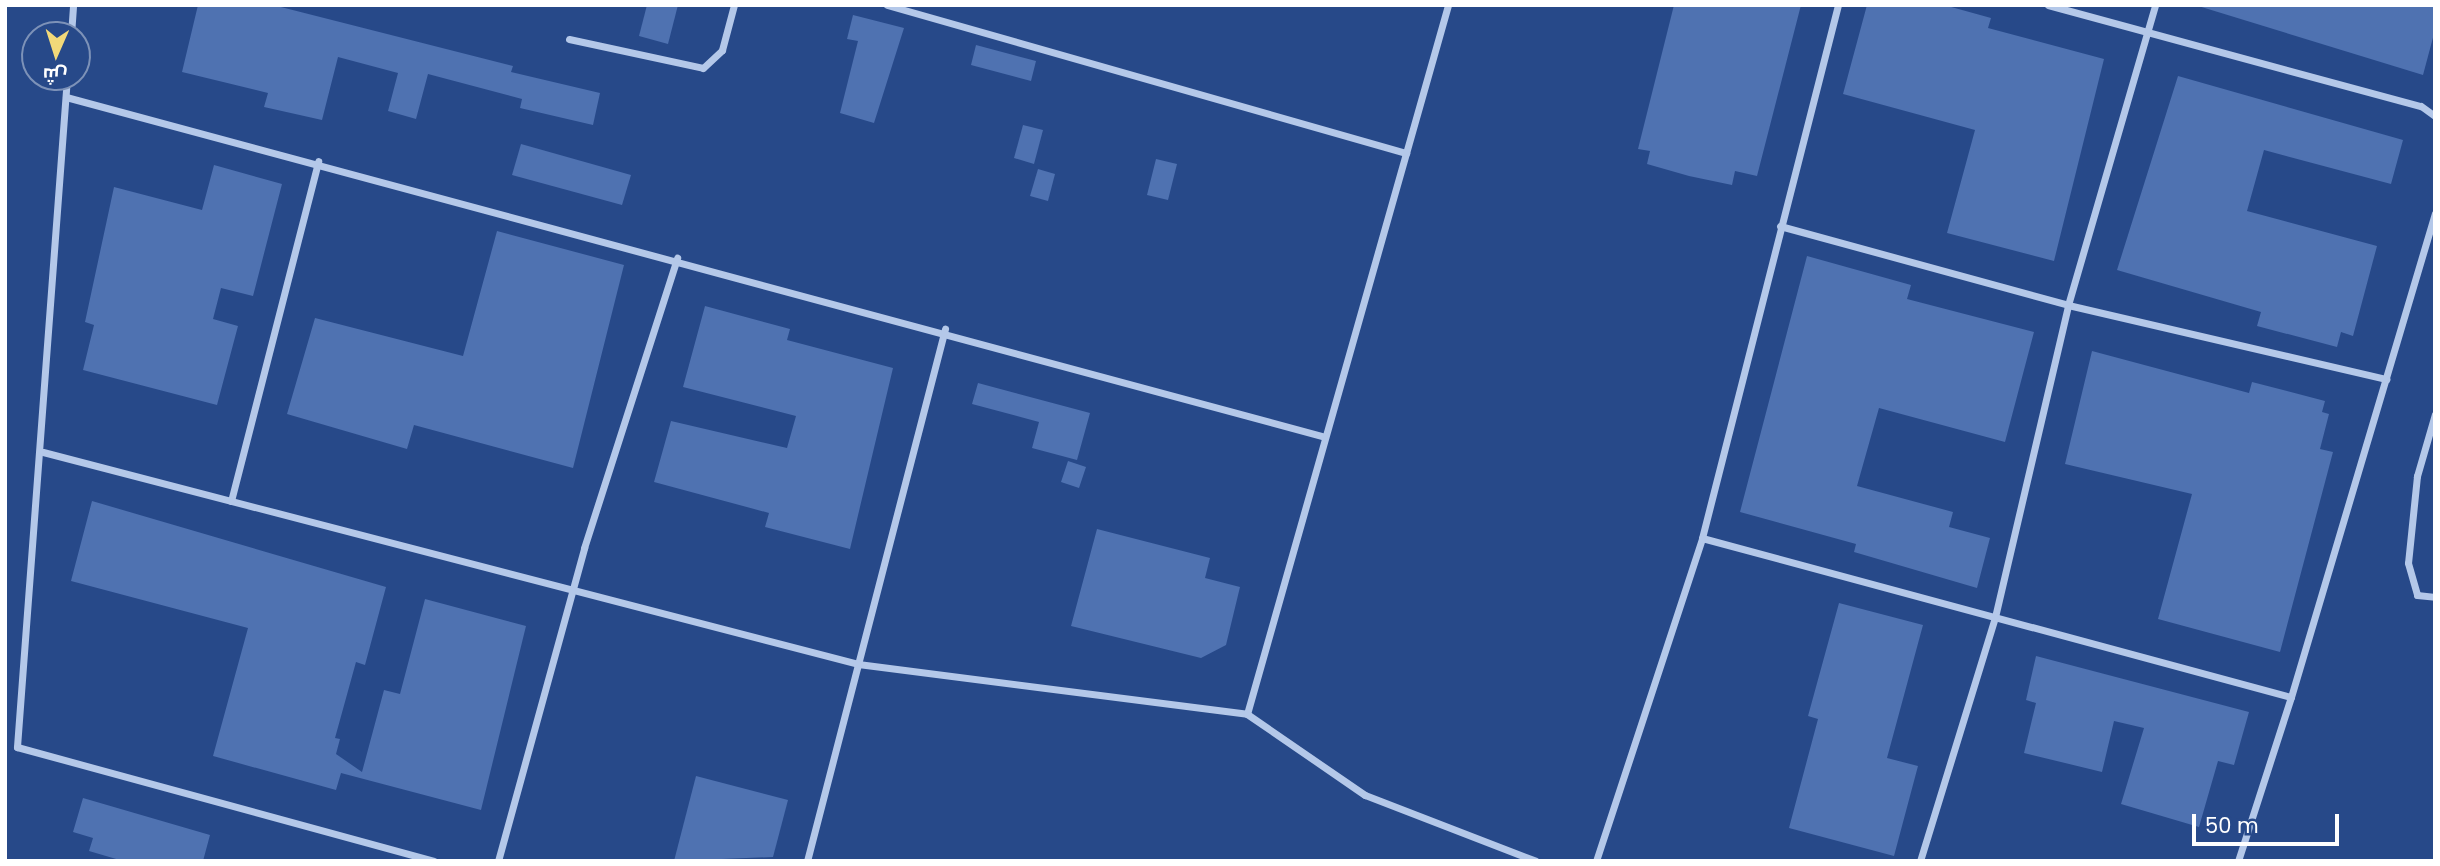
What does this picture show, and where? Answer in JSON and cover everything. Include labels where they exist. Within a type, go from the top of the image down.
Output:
[{"type":"street","points":[[569,39],[703,68],[722,50],[734,5]]},
{"type":"street","points":[[887,5],[1406,153]]},
{"type":"street","points":[[1247,714],[1448,5]]},
{"type":"street","points":[[1596,861],[1702,538],[1838,5]]},
{"type":"street","points":[[2048,5],[2421,106],[2435,116]]},
{"type":"street","points":[[1920,861],[1995,617],[2068,305],[2155,5]]},
{"type":"street","points":[[66,91],[43,452],[17,747],[434,861]]},
{"type":"street","points":[[66,97],[318,161],[945,329],[1325,437]]},
{"type":"street","points":[[231,501],[318,161]]},
{"type":"street","points":[[2238,861],[2291,697],[2435,213]]},
{"type":"street","points":[[1780,226],[2068,305],[2387,379]]},
{"type":"street","points":[[498,861],[572,589],[677,258]]},
{"type":"street","points":[[807,861],[945,329]]},
{"type":"street","points":[[2435,414],[2417,476],[2408,563],[2417,595],[2435,597]]},
{"type":"street","points":[[43,452],[858,664],[1247,714],[1365,795],[1536,861]]},
{"type":"street","points":[[1702,538],[2291,697]]},
{"type":"building","points":[[198,5],[273,5],[513,66],[511,72],[600,93],[593,125],[520,108],[522,99],[428,74],[416,119],[388,111],[398,73],[338,57],[322,120],[264,107],[268,93],[182,72]]},
{"type":"building","points":[[647,5],[678,5],[668,44],[639,36]]},
{"type":"building","points":[[1674,5],[1801,5],[1757,176],[1735,171],[1732,185],[1689,176],[1647,164],[1650,151],[1638,149]]},
{"type":"building","points":[[1867,5],[1944,5],[1991,18],[1988,28],[2104,59],[2054,261],[1947,233],[1975,130],[1843,94]]},
{"type":"building","points":[[2195,5],[2435,5],[2435,30],[2423,75]]},
{"type":"building","points":[[853,15],[904,28],[874,123],[840,113],[858,41],[847,39]]},
{"type":"building","points":[[976,45],[1036,61],[1031,81],[971,65]]},
{"type":"building","points":[[2178,76],[2403,140],[2391,184],[2264,150],[2247,211],[2377,246],[2353,336],[2341,332],[2337,347],[2257,326],[2261,312],[2117,270]]},
{"type":"building","points":[[1023,125],[1043,130],[1034,164],[1014,158]]},
{"type":"building","points":[[521,144],[631,175],[622,205],[512,175]]},
{"type":"building","points":[[1156,159],[1177,164],[1168,200],[1147,195]]},
{"type":"building","points":[[214,165],[282,184],[253,296],[221,288],[213,319],[238,326],[217,405],[83,370],[94,325],[85,322],[114,187],[202,210]]},
{"type":"building","points":[[1038,169],[1055,174],[1048,201],[1030,196]]},
{"type":"building","points":[[497,231],[624,265],[573,468],[414,425],[407,449],[287,414],[315,318],[463,356]]},
{"type":"building","points":[[1807,256],[1911,285],[1907,299],[2034,332],[2005,442],[1879,408],[1857,486],[1953,512],[1949,527],[1990,538],[1977,588],[1854,552],[1856,544],[1740,512]]},
{"type":"building","points":[[705,306],[790,329],[787,340],[893,368],[850,549],[765,527],[769,513],[654,482],[671,421],[787,448],[796,416],[683,387]]},
{"type":"building","points":[[2092,351],[2249,393],[2252,382],[2325,401],[2322,412],[2329,414],[2320,449],[2333,452],[2280,652],[2158,619],[2192,494],[2065,464]]},
{"type":"building","points":[[978,383],[1090,413],[1077,460],[1032,448],[1039,422],[972,404]]},
{"type":"building","points":[[1068,461],[1086,467],[1079,488],[1061,482]]},
{"type":"building","points":[[92,501],[386,587],[365,665],[356,662],[335,738],[340,739],[336,754],[362,772],[384,690],[400,694],[425,599],[526,626],[481,810],[341,773],[336,790],[213,756],[248,628],[71,581]]},
{"type":"building","points":[[1097,529],[1210,558],[1205,578],[1240,587],[1226,645],[1201,658],[1071,626]]},
{"type":"building","points":[[1839,603],[1923,625],[1887,758],[1918,766],[1894,856],[1789,828],[1818,719],[1808,716]]},
{"type":"building","points":[[2036,656],[2249,712],[2234,765],[2218,761],[2199,827],[2121,804],[2144,728],[2114,721],[2102,772],[2024,753],[2036,703],[2026,700]]},
{"type":"building","points":[[696,776],[788,800],[773,857],[674,861]]},
{"type":"building","points":[[83,798],[210,835],[203,861],[123,861],[89,851],[93,838],[73,832]]}]
